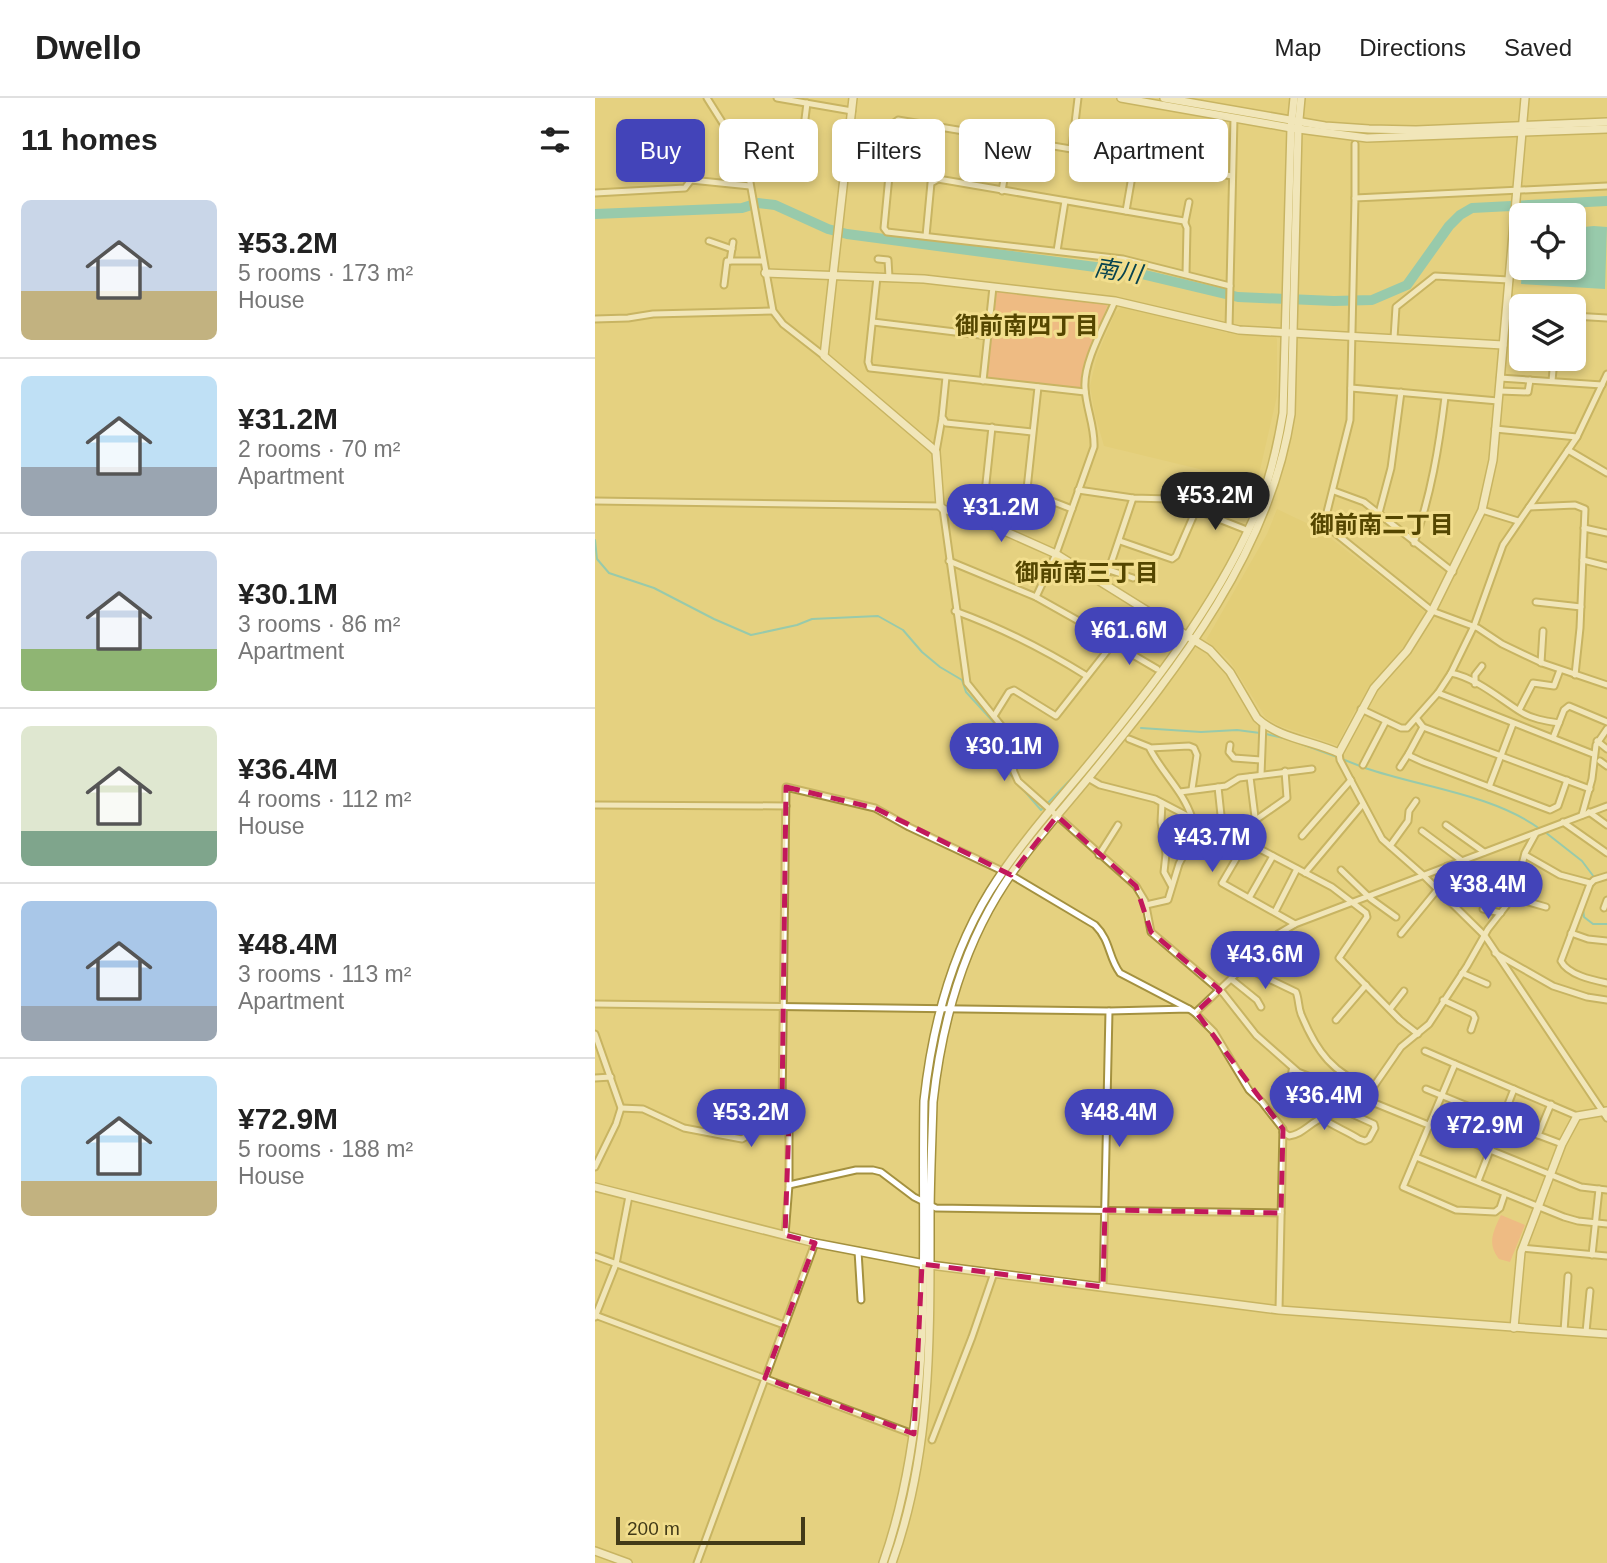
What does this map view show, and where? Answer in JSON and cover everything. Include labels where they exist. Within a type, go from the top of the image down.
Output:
[{"type":"street","points":[[706,98],[720,119]]},
{"type":"street","points":[[777,98],[852,111]]},
{"type":"street","points":[[851,119],[853,98]]},
{"type":"street","points":[[1075,119],[1078,98]]},
{"type":"street","points":[[1121,98],[1234,118],[1295,125],[1404,130],[1607,129]]},
{"type":"street","points":[[1164,98],[1295,125]]},
{"type":"street","points":[[1290,334],[1295,311],[1294,98]]},
{"type":"street","points":[[1054,813],[1088,778],[1136,719],[1234,575],[1261,523],[1274,490],[1287,443],[1291,414],[1290,334],[1286,307],[1295,125],[1301,98]]},
{"type":"street","points":[[1515,203],[1525,98]]},
{"type":"street","points":[[805,119],[807,103]]},
{"type":"street","points":[[1229,328],[1234,118]]},
{"type":"street","points":[[1522,128],[1607,122]]},
{"type":"street","points":[[1355,144],[1350,420],[1325,526],[1432,611],[1474,626],[1502,644],[1541,663],[1607,685]]},
{"type":"street","points":[[1228,176],[1232,177]]},
{"type":"street","points":[[926,236],[931,183],[935,179],[1185,222]]},
{"type":"street","points":[[595,193],[685,188],[691,180],[750,189]]},
{"type":"street","points":[[749,182],[773,311],[783,324],[936,452]]},
{"type":"street","points":[[824,356],[844,182]]},
{"type":"street","points":[[888,182],[884,230],[1123,259],[1230,286]]},
{"type":"street","points":[[1002,191],[1004,182]]},
{"type":"street","points":[[1126,211],[1131,182]]},
{"type":"street","points":[[1355,198],[1607,186]]},
{"type":"street","points":[[1057,251],[1065,201]]},
{"type":"street","points":[[1186,274],[1185,222],[1189,202]]},
{"type":"street","points":[[709,241],[732,249]]},
{"type":"street","points":[[724,285],[733,242]]},
{"type":"street","points":[[878,259],[888,260],[889,277]]},
{"type":"street","points":[[730,261],[763,261]]},
{"type":"street","points":[[765,273],[889,277],[1115,301],[1229,328],[1290,334],[1503,345]]},
{"type":"street","points":[[1339,753],[1374,688],[1407,651],[1432,611],[1482,510],[1491,475],[1509,280],[1435,276],[1396,307],[1394,338]]},
{"type":"street","points":[[877,277],[868,362],[870,368],[1085,392]]},
{"type":"street","points":[[983,381],[993,287]]},
{"type":"street","points":[[1036,597],[1056,554],[1094,442],[1094,428],[1085,392],[1087,368],[1115,301]]},
{"type":"street","points":[[595,319],[653,314],[773,311]]},
{"type":"street","points":[[1586,317],[1607,318]]},
{"type":"street","points":[[873,323],[988,336]]},
{"type":"street","points":[[1552,381],[1553,371]]},
{"type":"street","points":[[1361,709],[1403,728],[1409,727],[1438,693],[1474,626],[1503,545],[1577,437],[1607,374]]},
{"type":"street","points":[[946,377],[936,452],[955,611],[968,686],[1004,729],[1016,778],[1136,886],[1146,905],[1151,932],[1220,990],[1256,1035],[1293,1068],[1581,1187],[1607,1190]]},
{"type":"street","points":[[1500,377],[1602,385]]},
{"type":"street","points":[[1499,391],[1528,392],[1529,380]]},
{"type":"street","points":[[1038,387],[1027,489],[1072,509]]},
{"type":"street","points":[[1351,387],[1498,401]]},
{"type":"street","points":[[1379,513],[1391,468],[1401,392]]},
{"type":"street","points":[[1414,543],[1432,480],[1445,397]]},
{"type":"street","points":[[942,417],[946,423],[1032,432]]},
{"type":"street","points":[[982,521],[992,427]]},
{"type":"street","points":[[1496,429],[1577,437]]},
{"type":"street","points":[[1568,450],[1607,473]]},
{"type":"street","points":[[1078,491],[1133,498],[1169,499],[1244,529]]},
{"type":"street","points":[[1334,491],[1361,500],[1453,572]]},
{"type":"street","points":[[1104,584],[1133,498]]},
{"type":"street","points":[[595,501],[941,508],[982,521],[1056,554],[1210,650],[1221,661],[1263,723],[1339,753],[1379,835],[1485,936],[1605,1113],[1577,1116],[1425,1051]]},
{"type":"street","points":[[1528,507],[1585,509],[1575,675]]},
{"type":"street","points":[[1120,541],[1172,559],[1176,556],[1196,510]]},
{"type":"street","points":[[1482,510],[1518,522]]},
{"type":"street","points":[[1584,528],[1607,533]]},
{"type":"street","points":[[1583,560],[1607,566]]},
{"type":"street","points":[[949,561],[1036,597],[1157,669]]},
{"type":"street","points":[[1109,570],[1133,578]]},
{"type":"street","points":[[1536,602],[1581,607]]},
{"type":"street","points":[[955,611],[1018,636],[1087,676]]},
{"type":"street","points":[[1541,663],[1543,631]]},
{"type":"street","points":[[926,1264],[922,1201],[924,1101],[928,1065],[955,962],[975,919],[1007,873],[1190,637]]},
{"type":"street","points":[[994,716],[1009,692],[1014,690],[1056,716],[1111,646],[1111,642]]},
{"type":"street","points":[[1475,684],[1475,675],[1482,666]]},
{"type":"street","points":[[1519,710],[1533,683],[1554,686],[1560,670]]},
{"type":"street","points":[[1451,673],[1501,697],[1534,717],[1559,723]]},
{"type":"street","points":[[1438,693],[1594,754]]},
{"type":"street","points":[[1553,738],[1564,710],[1569,706],[1607,722]]},
{"type":"street","points":[[1417,719],[1423,727],[1590,789]]},
{"type":"street","points":[[1363,765],[1386,721]]},
{"type":"street","points":[[1261,775],[1263,723]]},
{"type":"street","points":[[1489,787],[1513,723]]},
{"type":"street","points":[[1400,767],[1423,727]]},
{"type":"street","points":[[1582,816],[1590,789],[1597,741],[1607,729]]},
{"type":"street","points":[[1129,739],[1150,748],[1193,747],[1198,755],[1192,789]]},
{"type":"street","points":[[1597,741],[1607,749]]},
{"type":"street","points":[[1230,745],[1229,752],[1235,759],[1261,760]]},
{"type":"street","points":[[1150,748],[1156,761],[1168,773],[1180,792],[1192,818]]},
{"type":"street","points":[[1409,752],[1410,756],[1550,810],[1558,806],[1567,780]]},
{"type":"street","points":[[1600,761],[1607,766]]},
{"type":"street","points":[[1180,792],[1228,785],[1239,778],[1312,769]]},
{"type":"street","points":[[1257,819],[1287,798],[1285,771]]},
{"type":"street","points":[[1250,777],[1257,819],[1255,827],[1222,883],[1295,924]]},
{"type":"street","points":[[1088,778],[1100,785],[1162,803],[1273,856],[1332,887],[1366,913],[1367,916],[1339,958],[1417,1034]]},
{"type":"street","points":[[1302,835],[1351,780]]},
{"type":"street","points":[[785,1235],[789,1185],[789,1118],[782,1107],[786,787],[875,807],[909,827],[1007,873],[1094,925],[1104,934],[1120,973],[1192,1011],[1220,1040],[1249,1090],[1262,1102],[1283,1132],[1279,1310]]},
{"type":"street","points":[[1218,787],[1223,834]]},
{"type":"street","points":[[1390,846],[1409,820],[1409,811],[1416,801]]},
{"type":"street","points":[[1162,803],[1161,822],[1166,854],[1164,872],[1171,885]]},
{"type":"street","points":[[1305,873],[1363,804]]},
{"type":"street","points":[[595,805],[786,806]]},
{"type":"street","points":[[595,1004],[1192,1011],[1220,990],[1278,934],[1295,924],[1607,806]]},
{"type":"street","points":[[1589,812],[1607,825]]},
{"type":"street","points":[[1563,822],[1607,853]]},
{"type":"street","points":[[1146,905],[1167,901],[1171,885],[1201,823]]},
{"type":"street","points":[[1099,855],[1118,825]]},
{"type":"street","points":[[1446,825],[1484,852]]},
{"type":"street","points":[[1422,831],[1461,860]]},
{"type":"street","points":[[1283,1132],[1289,1136],[1298,1134],[1322,1118],[1365,1099],[1401,1046],[1427,1026],[1511,897],[1525,855],[1536,833]]},
{"type":"street","points":[[1525,855],[1560,875],[1590,883],[1607,876]]},
{"type":"street","points":[[1249,898],[1273,856]]},
{"type":"street","points":[[1447,866],[1456,871],[1518,880]]},
{"type":"street","points":[[1275,912],[1297,869]]},
{"type":"street","points":[[1341,870],[1367,895],[1396,917]]},
{"type":"street","points":[[1590,883],[1562,960],[1563,966],[1590,979],[1607,983]]},
{"type":"street","points":[[1401,934],[1437,890]]},
{"type":"street","points":[[1511,897],[1546,907]]},
{"type":"street","points":[[1604,908],[1607,900]]},
{"type":"street","points":[[1483,909],[1501,912]]},
{"type":"street","points":[[1571,933],[1588,939],[1607,941]]},
{"type":"street","points":[[1495,953],[1553,986],[1587,997],[1607,1000]]},
{"type":"street","points":[[1244,967],[1296,992],[1299,1010],[1329,1062],[1347,1078],[1372,1089]]},
{"type":"street","points":[[1462,973],[1487,984]]},
{"type":"street","points":[[1231,979],[1257,1000],[1261,1007]]},
{"type":"street","points":[[1336,1020],[1366,985]]},
{"type":"street","points":[[1390,1009],[1404,991]]},
{"type":"street","points":[[1443,1000],[1473,1013],[1475,1018],[1471,1030]]},
{"type":"street","points":[[892,1563],[909,1506],[918,1436],[933,1102],[944,1008]]},
{"type":"street","points":[[1103,1287],[1109,1011]]},
{"type":"street","points":[[595,1034],[621,1108],[595,1167]]},
{"type":"street","points":[[1455,1064],[1403,1187],[1456,1210],[1495,1212],[1500,1208],[1505,1193]]},
{"type":"street","points":[[1293,1068],[1291,1077],[1299,1092],[1322,1118],[1363,1140],[1369,1139],[1375,1128],[1374,1124],[1347,1109]]},
{"type":"street","points":[[595,1078],[611,1077]]},
{"type":"street","points":[[1426,1089],[1562,1144]]},
{"type":"street","points":[[1478,1181],[1514,1089]]},
{"type":"street","points":[[1538,1135],[1551,1104]]},
{"type":"street","points":[[621,1108],[643,1108],[684,1128],[742,1139],[747,1136],[747,1124],[787,1117]]},
{"type":"street","points":[[1514,1328],[1522,1248],[1562,1144],[1577,1116]]},
{"type":"street","points":[[1416,1157],[1571,1219],[1607,1224]]},
{"type":"street","points":[[789,1185],[856,1170],[873,1170],[881,1172],[914,1197],[936,1208],[1281,1213]]},
{"type":"street","points":[[595,1187],[815,1243],[926,1264],[1279,1310],[1607,1334]]},
{"type":"street","points":[[1592,1255],[1599,1189]]},
{"type":"street","points":[[629,1196],[616,1264],[595,1316],[918,1436]]},
{"type":"street","points":[[697,1563],[815,1243]]},
{"type":"street","points":[[1522,1248],[1607,1256]]},
{"type":"street","points":[[858,1251],[861,1300]]},
{"type":"street","points":[[595,1255],[784,1325]]},
{"type":"street","points":[[932,1440],[994,1273]]},
{"type":"street","points":[[1564,1331],[1569,1276]]},
{"type":"street","points":[[1586,1332],[1590,1291]]},
{"type":"street","points":[[883,1563],[918,1436]]},
{"type":"street","points":[[595,1551],[628,1563]]},
{"type":"highlighted area","points":[[786,787],[875,808],[1011,875],[1057,816],[1136,886],[1151,932],[1220,990],[1196,1012],[1283,1129],[1281,1213],[1105,1210],[1103,1287],[922,1264],[914,1434],[765,1378],[815,1243],[785,1235],[789,1123],[782,1107]]},
{"type":"shaded area","points":[[997,290],[1108,304],[1086,361],[1079,388],[988,378]]},
{"type":"shaded area","points":[[1122,307],[1228,333],[1275,336],[1277,396],[1257,483],[1104,446],[1090,386],[1097,356],[1115,313]]},
{"type":"shaded area","points":[[1277,509],[1319,529],[1425,612],[1414,635],[1374,681],[1337,745],[1280,726],[1266,718],[1229,660],[1206,640],[1267,534]]},
{"type":"shaded area","points":[[1501,1215],[1525,1225],[1510,1262],[1499,1259],[1492,1243]]},
{"type":"water","points":[[1586,227],[1607,227],[1605,289],[1521,284],[1521,280],[1586,280]]},
{"type":"waterway","name":"南川","points":[[595,214],[742,208],[758,203],[775,205],[828,229],[847,234],[1133,272],[1238,297],[1334,301],[1372,300],[1407,285],[1449,226],[1472,208],[1607,201]]},
{"type":"waterway","points":[[595,540],[597,559],[609,573],[654,588],[751,635],[812,619],[878,616],[903,630],[922,652],[962,680],[966,692],[999,728],[1001,734],[988,743],[984,753],[1013,777]]},
{"type":"waterway","points":[[1141,728],[1260,733]]},
{"type":"waterway","points":[[1266,734],[1337,757]]},
{"type":"waterway","points":[[1342,759],[1360,766]]},
{"type":"waterway","points":[[1365,768],[1478,799],[1521,817],[1540,829]]},
{"type":"waterway","points":[[1021,787],[1041,810],[1077,773]]},
{"type":"waterway","points":[[1545,832],[1582,861],[1594,877]]},
{"type":"waterway","points":[[1585,903],[1594,883]]},
{"type":"waterway","points":[[1583,908],[1584,917],[1593,924],[1607,924]]},
{"type":"district","name":"御前南四丁目","points":[[1027,326]]},
{"type":"district","name":"御前南二丁目","points":[[1382,525]]},
{"type":"district","name":"御前南三丁目","points":[[1087,573]]}]
